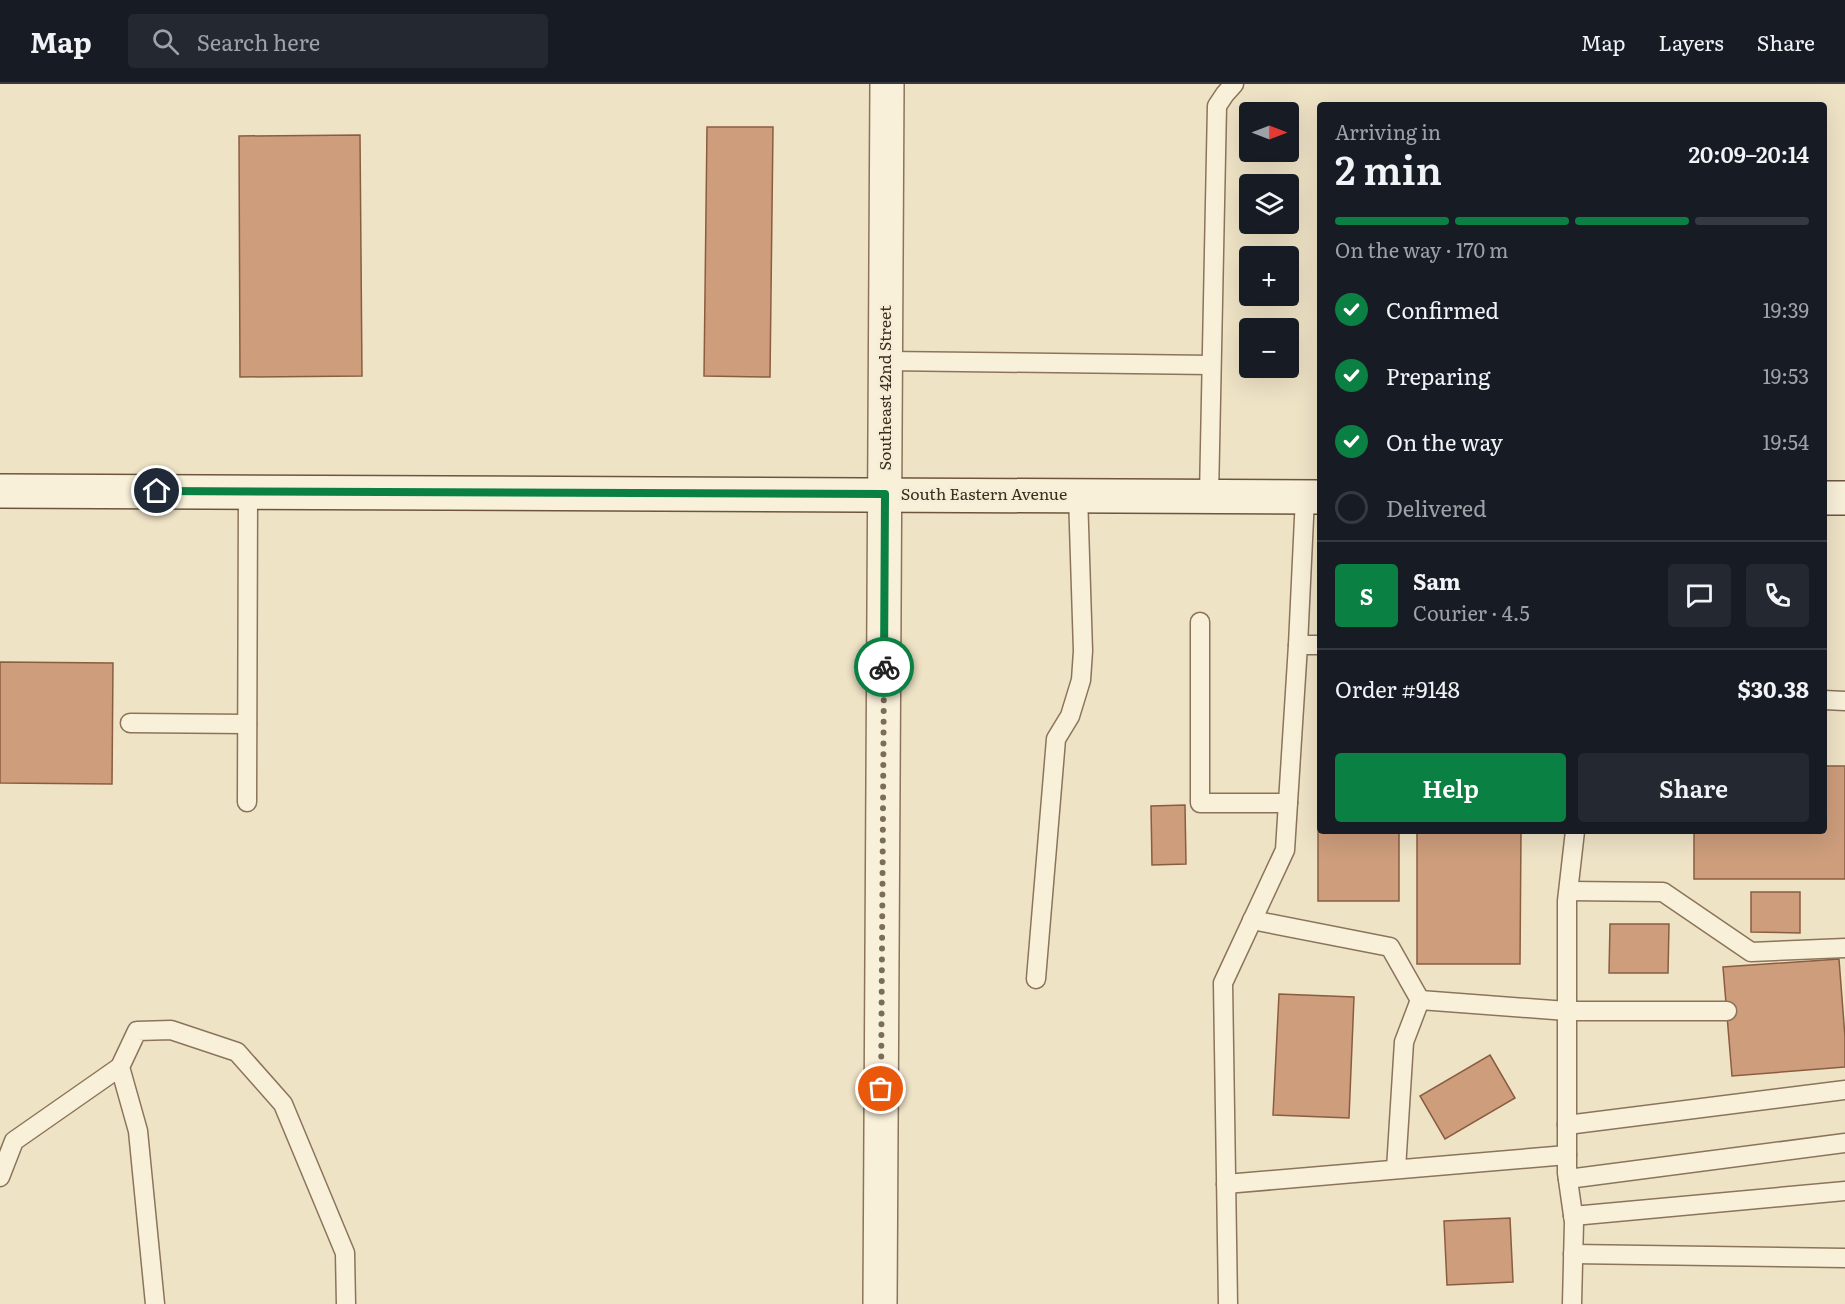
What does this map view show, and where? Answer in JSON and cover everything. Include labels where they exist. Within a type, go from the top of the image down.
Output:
[{"type":"main road","name":"Southeast 42nd Street","points":[[880,1304],[887,84]]},
{"type":"main road","name":"South Eastern Avenue","points":[[0,491],[1313,497]]},
{"type":"main road","points":[[1827,498],[1845,498]]},
{"type":"lane","points":[[1209,496],[1217,106],[1234,84]]},
{"type":"lane","points":[[886,361],[1211,365]]},
{"type":"lane","points":[[247,802],[248,492]]},
{"type":"lane","points":[[1036,979],[1056,739],[1070,716],[1081,680],[1083,651],[1078,495]]},
{"type":"lane","points":[[1228,1304],[1223,983],[1285,850],[1299,645],[1313,497]]},
{"type":"lane","points":[[1200,622],[1200,803],[1288,803]]},
{"type":"lane","points":[[1299,645],[1317,645]]},
{"type":"lane","points":[[1827,700],[1845,701]]},
{"type":"lane","points":[[130,723],[247,724]]},
{"type":"lane","points":[[1572,1304],[1573,1216],[1567,1155],[1567,1011],[1569,891],[1575,834]]},
{"type":"lane","points":[[1569,891],[1664,892],[1751,952],[1845,948]]},
{"type":"lane","points":[[1252,920],[1390,947],[1420,1000]]},
{"type":"lane","points":[[1420,1000],[1567,1011],[1727,1011]]},
{"type":"lane","points":[[1396,1169],[1404,1042],[1420,1000]]},
{"type":"lane","points":[[0,1177],[14,1141],[120,1067],[137,1031],[171,1030],[237,1052],[283,1104],[345,1253],[346,1304]]},
{"type":"lane","points":[[120,1067],[138,1131],[155,1304]]},
{"type":"lane","points":[[1567,1125],[1845,1090]]},
{"type":"lane","points":[[1568,1179],[1845,1143]]},
{"type":"lane","points":[[1226,1184],[1567,1155]]},
{"type":"lane","points":[[1573,1216],[1845,1191]]},
{"type":"lane","points":[[1573,1254],[1845,1258]]},
{"type":"building","points":[[707,127],[773,127],[770,377],[704,376]]},
{"type":"building","points":[[360,135],[362,376],[240,377],[239,136]]},
{"type":"building","points":[[0,662],[113,663],[112,784],[0,783]]},
{"type":"building","points":[[1827,766],[1845,766],[1845,879],[1694,879],[1694,834],[1827,834]]},
{"type":"building","points":[[1185,805],[1186,864],[1152,865],[1151,806]]},
{"type":"building","points":[[1318,834],[1399,834],[1399,901],[1318,901]]},
{"type":"building","points":[[1417,834],[1521,834],[1520,964],[1417,964]]},
{"type":"building","points":[[1751,892],[1800,892],[1800,933],[1751,932]]},
{"type":"building","points":[[1610,924],[1669,924],[1668,973],[1609,973]]},
{"type":"building","points":[[1839,959],[1845,1067],[1732,1076],[1723,967]]},
{"type":"building","points":[[1279,994],[1354,997],[1349,1118],[1273,1115]]},
{"type":"building","points":[[1490,1055],[1515,1098],[1445,1139],[1420,1096]]},
{"type":"building","points":[[1510,1218],[1513,1282],[1447,1285],[1444,1221]]},
{"type":"way so far","points":[[881,1089],[884,667]]},
{"type":"route","points":[[157,491],[885,494],[884,667]]}]
